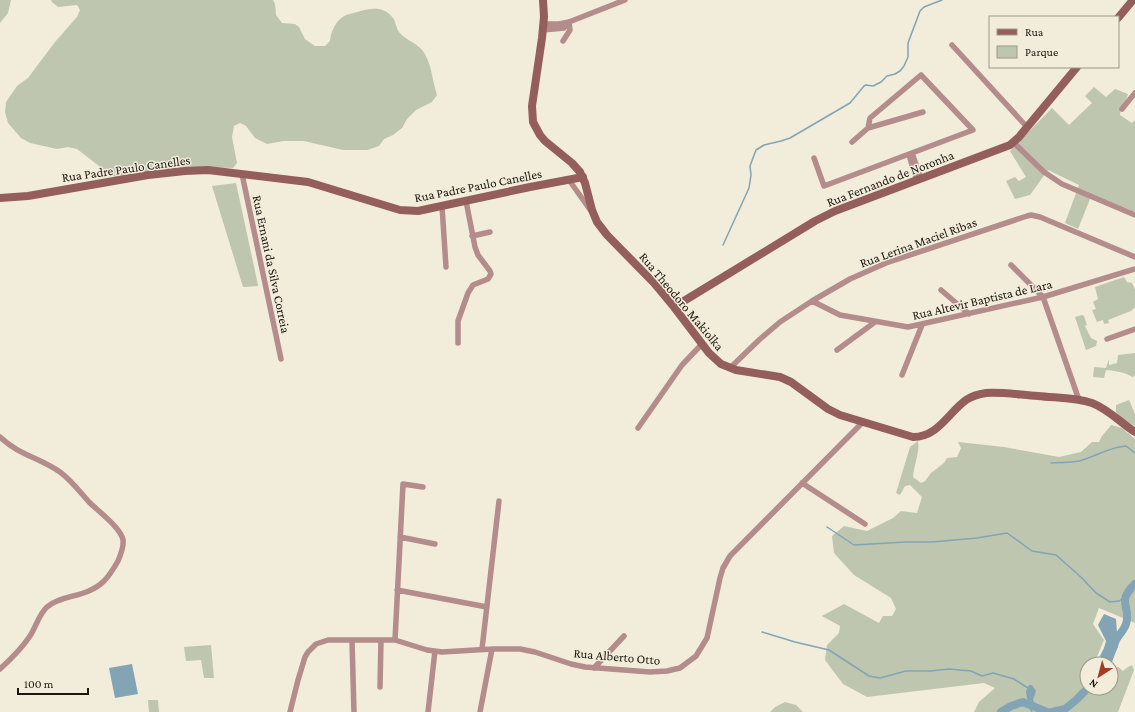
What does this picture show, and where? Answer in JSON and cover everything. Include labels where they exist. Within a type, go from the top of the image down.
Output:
[{"type":"main road","name":"Rua Theodoro Makiolka","points":[[542,0],[543,27],[532,106],[533,122],[536,129],[545,141],[576,167],[583,177],[590,205],[607,235],[654,283],[717,361],[730,368],[775,376],[786,380],[835,413],[862,423],[907,436],[919,437],[934,431],[968,399],[980,394],[1004,393],[1079,400],[1100,406],[1135,432]]},
{"type":"main road","points":[[1119,17],[1134,0]]},
{"type":"main road","name":"Rua Fernando de Noronha","points":[[674,307],[825,216],[845,206],[1001,148],[1013,142],[1076,68]]},
{"type":"main road","name":"Rua Padre Paulo Canelles","points":[[0,197],[28,196],[136,176],[179,171],[208,170],[316,184],[407,211],[418,211],[583,177]]},
{"type":"street","points":[[543,27],[564,28],[569,22],[625,0]]},
{"type":"street","points":[[563,41],[570,30],[569,22]]},
{"type":"street","points":[[952,45],[1027,127]]},
{"type":"street","points":[[814,158],[824,186],[973,130],[921,75],[870,118],[868,128]]},
{"type":"street","points":[[1122,109],[1135,93]]},
{"type":"street","points":[[852,142],[868,128],[923,112]]},
{"type":"street","points":[[1013,142],[1036,165],[1053,179],[1135,215]]},
{"type":"street","points":[[910,154],[919,179]]},
{"type":"street","name":"Rua Ernani da Silva Correia","points":[[242,174],[281,359]]},
{"type":"street","points":[[568,180],[595,216]]},
{"type":"street","points":[[458,343],[458,322],[468,292],[472,285],[488,279],[491,274],[476,251],[466,201]]},
{"type":"street","points":[[442,206],[446,267]]},
{"type":"street","name":"Rua Lerina Maciel Ribas","points":[[730,368],[770,330],[812,301],[850,279],[886,263],[1031,215],[1040,217],[1135,257]]},
{"type":"street","points":[[472,236],[490,232]]},
{"type":"street","points":[[1011,265],[1043,297],[1079,400]]},
{"type":"street","name":"Rua Altevir Baptista de Lara","points":[[812,301],[840,315],[908,327],[1043,297],[1135,269]]},
{"type":"street","points":[[941,290],[969,314]]},
{"type":"street","points":[[838,350],[875,322]]},
{"type":"street","points":[[902,375],[922,325]]},
{"type":"street","points":[[1107,339],[1135,329]]},
{"type":"street","points":[[638,428],[682,365],[702,344]]},
{"type":"street","name":"Rua Alberto Otto","points":[[290,712],[300,670],[308,652],[316,644],[322,641],[334,639],[395,640],[435,651],[512,648],[527,650],[571,664],[594,668],[650,672],[667,671],[680,668],[692,660],[701,650],[707,638],[719,583],[726,562],[735,550],[862,423]]},
{"type":"street","points":[[0,437],[22,453],[55,469],[66,477],[117,529],[122,536],[123,541],[122,552],[105,581],[87,592],[57,601],[47,607],[25,644],[0,669]]},
{"type":"street","points":[[802,483],[865,524]]},
{"type":"street","points":[[395,640],[403,484],[422,487]]},
{"type":"street","points":[[482,649],[499,501]]},
{"type":"street","points":[[400,537],[435,544]]},
{"type":"street","points":[[397,590],[487,607]]},
{"type":"street","points":[[594,668],[624,636]]},
{"type":"street","points":[[352,640],[354,712]]},
{"type":"street","points":[[380,687],[381,640]]},
{"type":"street","points":[[480,712],[492,648]]},
{"type":"street","points":[[428,712],[435,651]]},
{"type":"green space","points":[[0,0],[11,0],[8,13],[0,23]]},
{"type":"green space","points":[[51,0],[273,0],[276,15],[282,23],[295,24],[299,27],[305,39],[315,46],[325,46],[330,41],[336,24],[346,15],[373,9],[383,10],[393,18],[401,34],[423,51],[430,67],[437,95],[432,102],[416,110],[407,119],[402,128],[393,135],[384,139],[379,146],[367,150],[343,150],[304,141],[283,141],[267,144],[255,138],[246,126],[240,123],[234,126],[232,137],[237,163],[233,168],[196,167],[120,177],[112,176],[77,149],[68,147],[57,149],[30,143],[21,138],[8,123],[5,112],[6,102],[17,86],[28,78],[55,42],[77,17],[80,10],[77,5],[58,7]]},
{"type":"green space","points":[[1094,87],[1106,97],[1115,89],[1128,94],[1121,109],[1120,115],[1132,123],[1135,120],[1135,212],[1092,194],[1078,229],[1065,223],[1079,185],[1048,170],[1030,195],[1015,199],[1006,181],[1015,177],[1019,181],[1026,177],[1010,151],[1052,108],[1069,125],[1092,103],[1085,96]]},
{"type":"green space","points":[[236,183],[258,286],[243,287],[212,186]]},
{"type":"green space","points":[[1124,277],[1127,282],[1132,283],[1135,289],[1135,307],[1131,311],[1108,320],[1109,323],[1104,324],[1103,320],[1097,322],[1092,310],[1096,309],[1093,302],[1098,299],[1095,287]]},
{"type":"green space","points":[[1082,315],[1084,316],[1087,325],[1085,326],[1091,338],[1097,341],[1096,346],[1086,350],[1075,317]]},
{"type":"green space","points":[[1135,353],[1135,376],[1132,377],[1124,373],[1106,370],[1104,378],[1093,377],[1094,367],[1106,368],[1109,359],[1109,365],[1117,363],[1118,355]]},
{"type":"green space","points":[[1129,400],[1135,414],[1135,426],[1121,418],[1116,412],[1116,405]]},
{"type":"green space","points":[[1111,425],[1122,428],[1135,439],[1135,623],[1099,608],[1093,624],[1104,640],[1097,656],[1079,656],[1079,696],[1119,696],[1119,668],[1123,671],[1132,665],[1134,670],[1118,712],[974,712],[979,702],[995,688],[984,683],[867,697],[843,684],[825,660],[827,645],[839,633],[840,626],[822,616],[844,604],[879,623],[883,616],[892,616],[896,609],[891,598],[854,575],[834,553],[832,536],[844,526],[867,531],[893,518],[901,511],[917,513],[922,497],[910,485],[905,486],[900,495],[896,493],[910,447],[918,441],[918,450],[913,477],[921,483],[944,463],[947,458],[957,457],[961,448],[958,442],[1004,447],[1059,457],[1081,452],[1092,442],[1099,442]]},
{"type":"green space","points":[[211,645],[214,678],[204,678],[201,660],[186,661],[184,647]]},
{"type":"green space","points":[[148,700],[158,700],[159,712],[149,712]]},
{"type":"green space","points":[[785,702],[796,705],[803,712],[770,712],[775,707]]},
{"type":"water","points":[[1104,614],[1116,619],[1118,647],[1113,656],[1100,656],[1106,641],[1098,625]]},
{"type":"water","points":[[132,664],[138,694],[115,698],[109,668]]},
{"type":"water","points":[[1029,685],[1032,685],[1036,691],[1033,700],[1030,701],[1027,699],[1026,691]]},
{"type":"waterway","points":[[723,245],[749,188],[751,175],[750,166],[756,150],[764,145],[790,138],[850,103],[864,86],[873,86],[881,82],[887,76],[900,71],[908,57],[908,43],[920,11],[924,7],[942,0]]},
{"type":"waterway","points":[[1051,463],[1079,461],[1114,448],[1126,446],[1135,453]]},
{"type":"waterway","points":[[827,527],[854,545],[932,542],[977,538],[1007,533],[1032,551],[1056,555],[1082,578],[1096,593],[1110,602],[1119,601],[1125,597]]},
{"type":"waterway","points":[[1110,656],[1116,640],[1126,624],[1126,596],[1135,584]]},
{"type":"waterway","points":[[762,632],[829,650],[869,676],[880,678],[906,671],[949,669],[971,671],[982,676],[993,673],[1014,679],[1028,688]]},
{"type":"waterway","points":[[1052,712],[1065,709],[1080,696]]},
{"type":"waterway","points":[[1032,699],[1034,706]]},
{"type":"waterway","points":[[1001,712],[1011,706],[1023,702],[1047,712]]},
{"type":"waterway","points":[[1028,705],[1032,712]]}]
